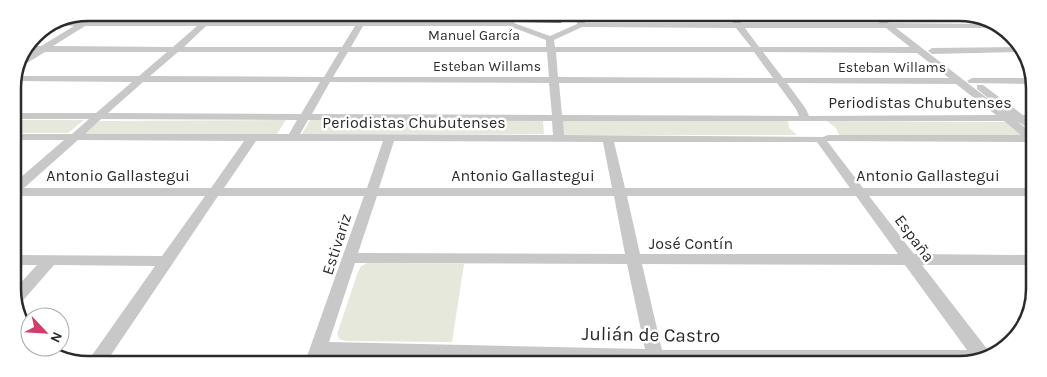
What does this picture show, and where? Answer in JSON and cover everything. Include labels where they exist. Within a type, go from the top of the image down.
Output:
[{"type":"street","points":[[29,58],[87,21]]},
{"type":"street","points":[[21,184],[208,21]]},
{"type":"street","points":[[292,138],[362,21]]},
{"type":"street","points":[[735,21],[801,109],[804,119]]},
{"type":"street","points":[[550,44],[581,24],[738,25],[856,21]]},
{"type":"street","points":[[887,21],[919,50],[1026,133]]},
{"type":"street","points":[[888,21],[898,25],[1026,122]]},
{"type":"street","points":[[71,24],[510,24],[550,44]]},
{"type":"street","points":[[898,25],[982,26]]},
{"type":"street","points":[[550,44],[560,139]]},
{"type":"street","name":"Manuel García","points":[[34,49],[345,49],[550,44],[756,50],[919,50]]},
{"type":"street","points":[[932,51],[1013,50]]},
{"type":"street","name":"Esteban Willams","points":[[22,79],[959,81]]},
{"type":"street","points":[[972,81],[1025,81]]},
{"type":"street","name":"Periodistas Chubutenses","points":[[21,116],[1026,118]]},
{"type":"street","points":[[804,119],[820,121],[830,127],[834,134],[821,139],[802,135],[794,129],[794,123],[804,119]]},
{"type":"street","name":"Periodistas Chubutenses","points":[[21,138],[1026,138]]},
{"type":"street","points":[[101,356],[252,138]]},
{"type":"street","name":"Estivariz","points":[[317,355],[390,138]]},
{"type":"street","points":[[608,139],[654,356]]},
{"type":"street","name":"España","points":[[821,139],[979,352]]},
{"type":"street","name":"Antonio Gallastegui","points":[[21,191],[1026,192]]},
{"type":"street","name":"José Contín","points":[[350,258],[1026,260]]},
{"type":"street","points":[[21,260],[167,261]]},
{"type":"street","points":[[21,292],[50,260]]},
{"type":"street","name":"Julián de Castro","points":[[317,355],[385,356]]},
{"type":"shaded area","points":[[21,120],[84,120],[68,133],[21,133]]},
{"type":"shaded area","points":[[286,120],[277,134],[83,134],[99,121]]},
{"type":"shaded area","points":[[310,120],[543,120],[544,134],[302,134]]},
{"type":"shaded area","points":[[561,121],[788,121],[789,128],[797,135],[563,135]]},
{"type":"shaded area","points":[[827,121],[1005,122],[1022,135],[839,135],[836,128]]},
{"type":"shaded area","points":[[368,263],[464,264],[452,342],[346,341],[339,339],[337,334],[358,272],[361,266]]}]
